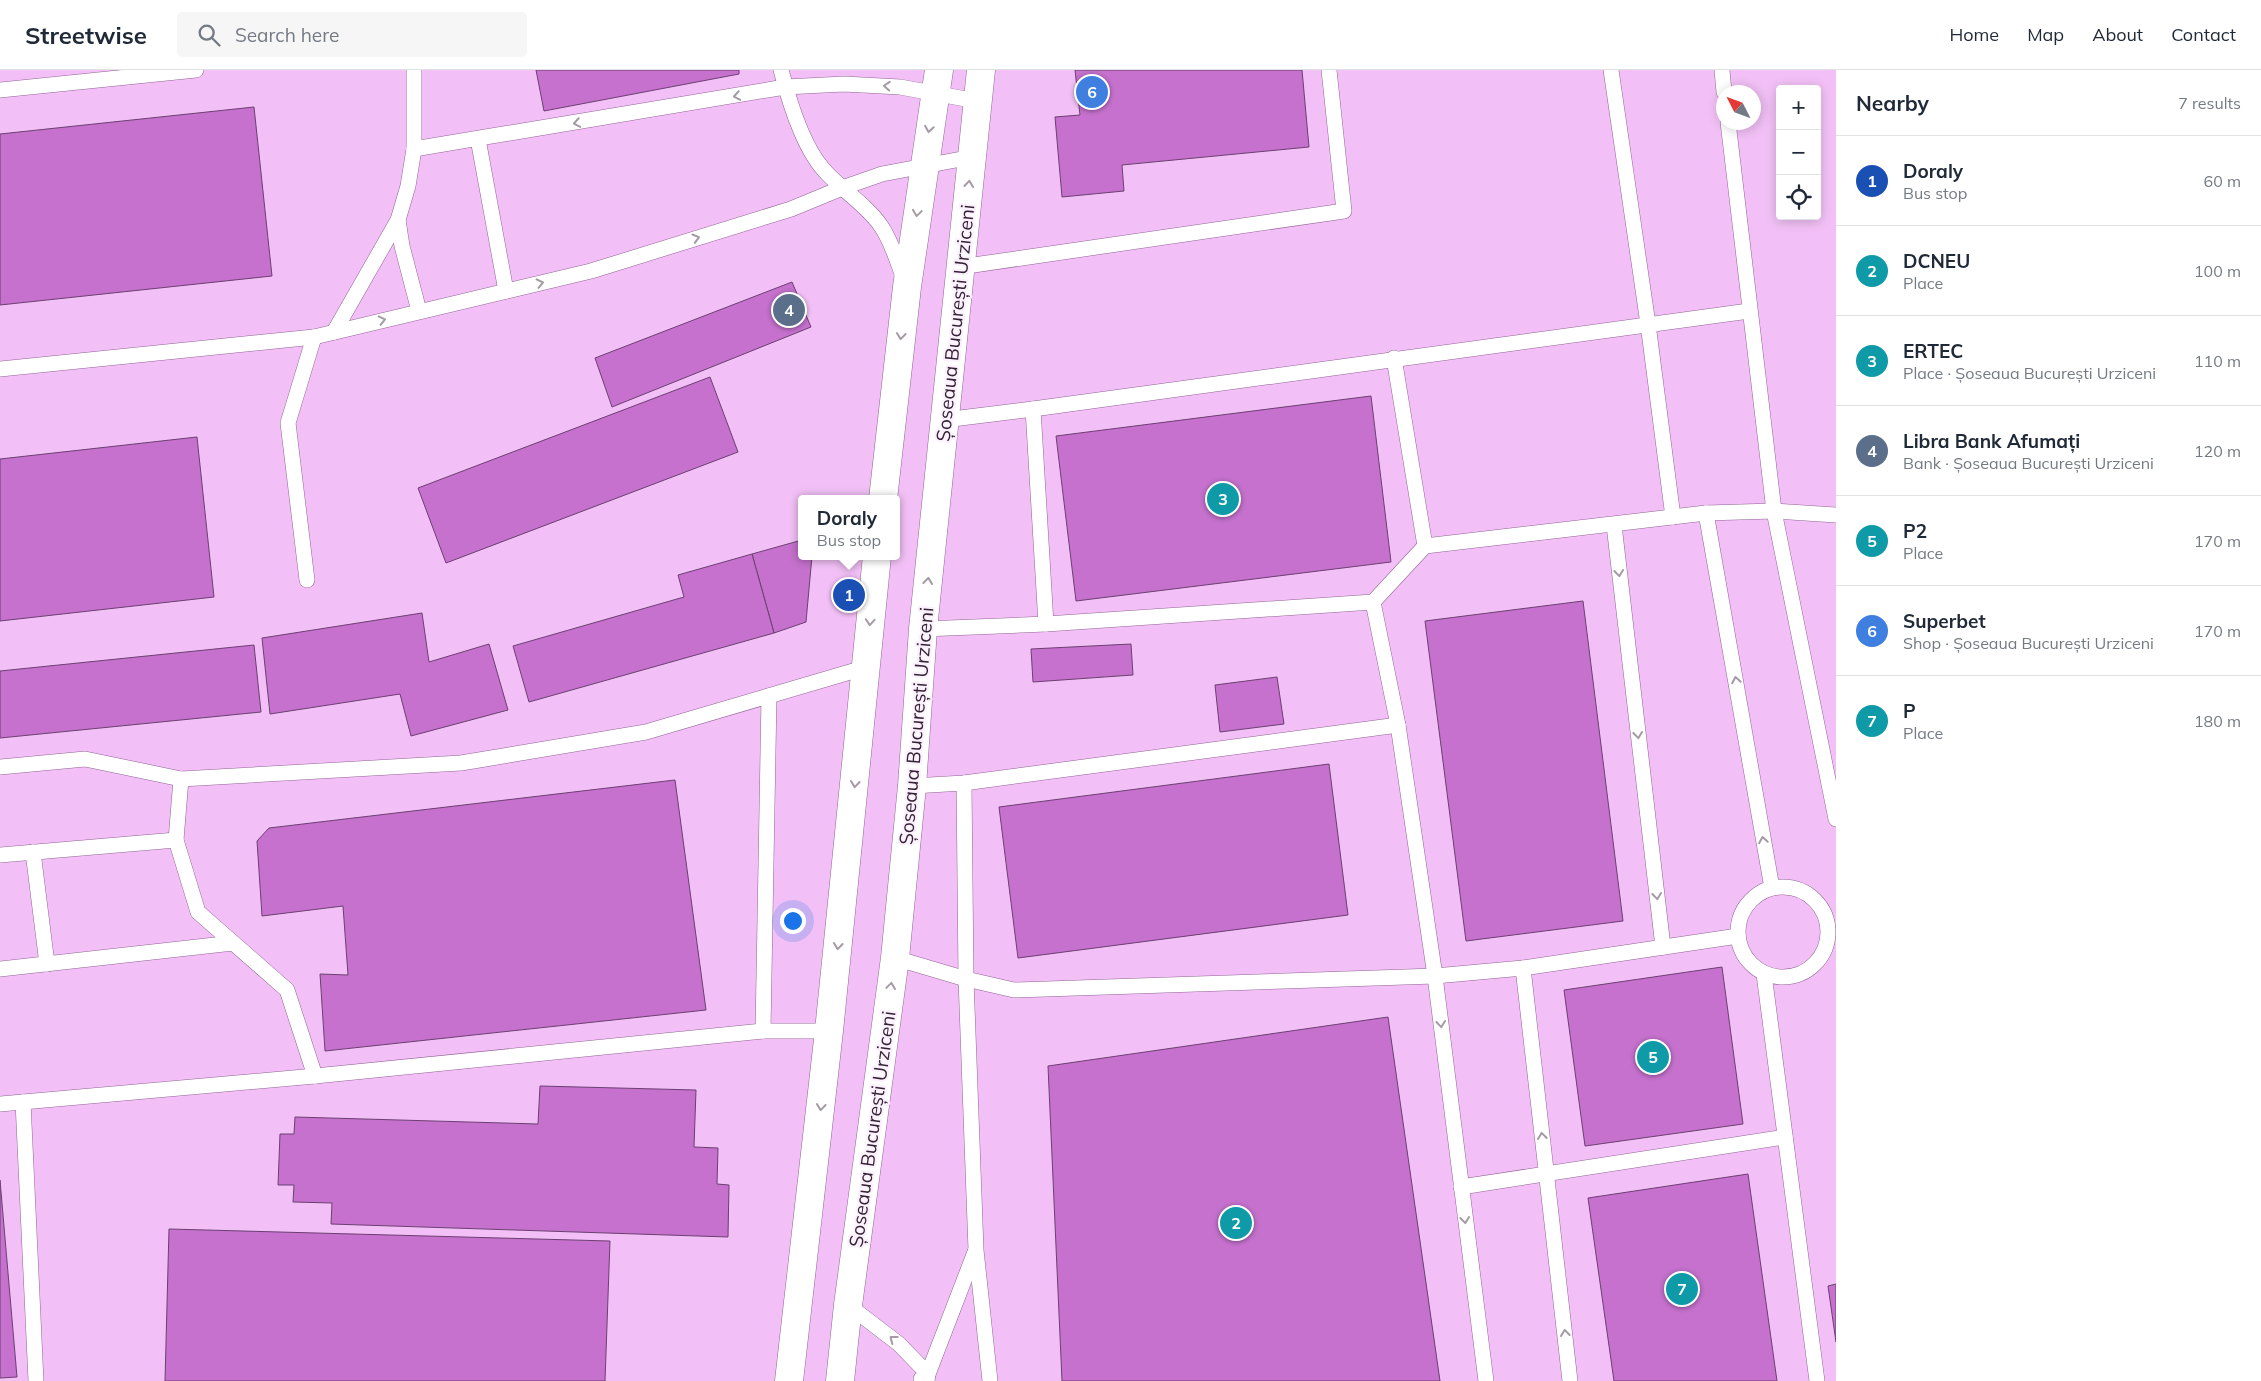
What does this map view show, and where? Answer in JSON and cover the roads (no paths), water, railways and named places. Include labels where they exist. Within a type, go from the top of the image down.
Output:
[{"type":"highway","name":"Șoseaua București Urziceni","points":[[840,1381],[848,1305],[895,958],[912,786],[923,629],[981,70]]},
{"type":"highway","points":[[883,495],[907,287],[923,165],[937,82]]},
{"type":"highway","points":[[789,1381],[830,1031],[877,560]]},
{"type":"lane","points":[[0,90],[196,70]]},
{"type":"lane","points":[[334,332],[398,220],[408,186],[414,150],[414,70]]},
{"type":"lane","points":[[781,70],[785,88],[803,136],[822,168],[881,225],[891,242],[907,287]]},
{"type":"lane","points":[[960,267],[1344,211],[1330,70]]},
{"type":"lane","points":[[1611,70],[1648,324],[1673,517]]},
{"type":"lane","points":[[1722,70],[1723,85]]},
{"type":"lane","points":[[414,150],[785,88],[844,84],[900,87],[937,82],[977,101]]},
{"type":"lane","points":[[1729,130],[1774,511],[1836,819]]},
{"type":"lane","points":[[478,139],[506,291]]},
{"type":"lane","points":[[0,369],[314,337],[610,265],[791,209],[882,174],[972,157]]},
{"type":"lane","points":[[398,220],[402,246],[420,312]]},
{"type":"lane","points":[[944,420],[1749,311]]},
{"type":"lane","points":[[307,580],[288,423],[314,337]]},
{"type":"lane","points":[[1394,358],[1426,546]]},
{"type":"lane","points":[[1033,409],[1046,624]]},
{"type":"lane","points":[[923,629],[1046,624],[1373,602],[1426,546],[1706,513],[1774,511],[1836,515]]},
{"type":"lane","points":[[1706,513],[1772,888]]},
{"type":"lane","points":[[1614,525],[1663,948]]},
{"type":"lane","points":[[1373,602],[1398,725],[1435,976],[1486,1381]]},
{"type":"lane","points":[[0,766],[85,759],[123,769],[181,779],[462,763],[646,732],[867,667]]},
{"type":"lane","points":[[763,1031],[769,696]]},
{"type":"lane","points":[[912,786],[964,783],[1398,725]]},
{"type":"lane","points":[[181,779],[176,840],[198,912],[287,990],[315,1076]]},
{"type":"lane","points":[[964,783],[966,979],[976,1250],[990,1381]]},
{"type":"lane","points":[[0,854],[176,840]]},
{"type":"lane","points":[[33,852],[47,964]]},
{"type":"lane","points":[[1788,887],[1803,891],[1816,900],[1825,913],[1832,929],[1828,944],[1821,958],[1809,969],[1795,976],[1779,977],[1764,974],[1751,964],[1742,952],[1738,936],[1739,920],[1746,906],[1757,895],[1772,888],[1788,887]]},
{"type":"lane","points":[[895,958],[966,979],[1014,990],[1435,976],[1523,968],[1738,936]]},
{"type":"lane","points":[[0,969],[233,943]]},
{"type":"lane","points":[[1523,968],[1570,1381]]},
{"type":"lane","points":[[1764,974],[1817,1381]]},
{"type":"lane","points":[[0,1104],[315,1076],[763,1031],[830,1031]]},
{"type":"lane","points":[[23,1102],[36,1381]]},
{"type":"lane","points":[[1461,1187],[1785,1137]]},
{"type":"lane","points":[[924,1379],[976,1250]]},
{"type":"lane","points":[[848,1305],[899,1344],[924,1379]]},
{"type":"place","name":"Superbet","points":[[1092,92]]},
{"type":"place","name":"Libra Bank Afumați","points":[[789,310]]},
{"type":"place","name":"ERTEC","points":[[1223,499]]},
{"type":"place","name":"Doraly","points":[[849,595]]},
{"type":"place","name":"P2","points":[[1653,1057]]},
{"type":"place","name":"DCNEU","points":[[1236,1223]]},
{"type":"place","name":"P","points":[[1682,1289]]}]
